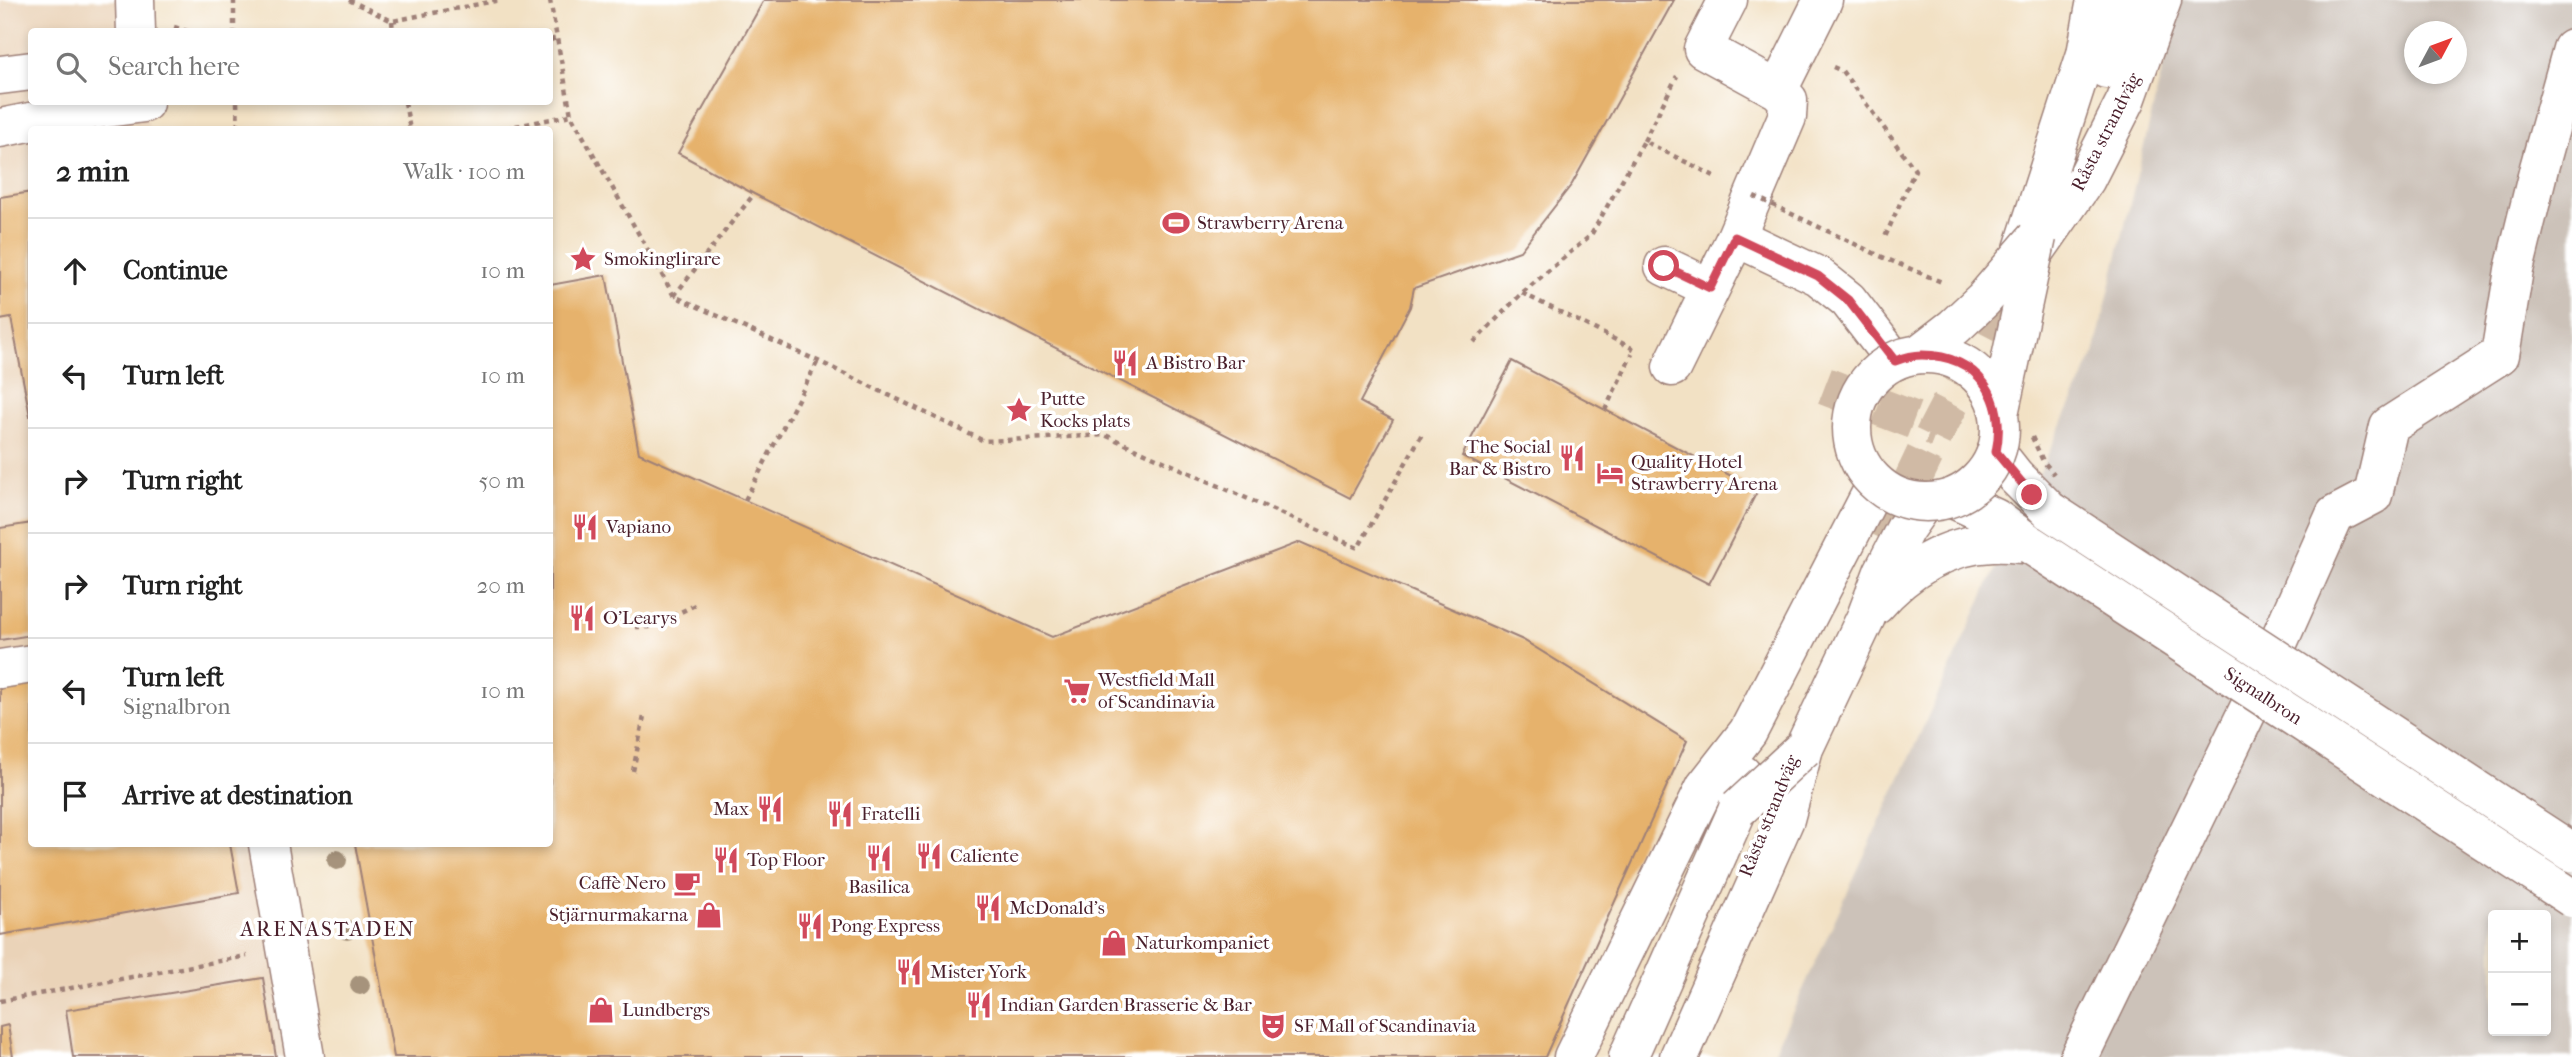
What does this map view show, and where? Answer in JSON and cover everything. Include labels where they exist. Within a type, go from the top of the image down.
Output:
[{"type":"street","points":[[135,0],[136,28]]},
{"type":"street","points":[[1672,367],[1735,237],[1742,190],[1787,117],[1788,100],[1778,90],[1703,49],[1728,0]]},
{"type":"street","points":[[1778,90],[1823,0]]},
{"type":"street","name":"Råsta strandväg","points":[[2096,0],[2086,54],[2010,288],[2086,179],[2126,100],[2162,0]]},
{"type":"street","name":"Råsta strandväg","points":[[1998,414],[2037,237],[2078,145],[2105,73],[2126,0]]},
{"type":"street","points":[[2079,1057],[2250,706],[2335,515],[2373,495],[2389,426],[2500,355],[2514,270],[2572,49]]},
{"type":"street","points":[[0,75],[28,72]]},
{"type":"street","points":[[0,128],[79,106],[146,111]]},
{"type":"street","points":[[1735,237],[1818,276],[1848,300],[1907,358]]},
{"type":"street","name":"Råsta strandväg","points":[[1907,358],[1954,327],[1984,299],[2037,237]]},
{"type":"street","points":[[1664,266],[1710,288]]},
{"type":"street","points":[[1866,617],[1883,572],[1905,530],[1938,500],[1970,488],[1985,472],[1996,452],[2000,433],[1998,414],[1989,388],[1970,369],[1946,357],[1907,358],[1875,375],[1860,394],[1852,418],[1853,442],[1861,465],[1877,484],[1899,497],[1938,500]]},
{"type":"street","name":"Signalbron","points":[[1996,452],[2015,477],[2049,511],[2572,852]]},
{"type":"street","points":[[1573,1057],[1705,787],[1748,732],[1877,484]]},
{"type":"street","name":"Signalbron","points":[[1938,500],[1995,518],[2031,545],[2572,898]]},
{"type":"street","points":[[1866,617],[1899,582],[1926,562],[1958,548],[1992,543],[2031,545]]},
{"type":"street","name":"Råsta strandväg","points":[[1662,1057],[1725,924],[1869,573]]},
{"type":"street","name":"Råsta strandväg","points":[[1679,1057],[1785,819],[1804,748],[1866,617]]},
{"type":"street","points":[[0,669],[28,665]]},
{"type":"street","points":[[1628,1057],[1738,809],[1748,732]]},
{"type":"street","points":[[1738,809],[1804,748]]},
{"type":"street","points":[[269,847],[305,1057]]},
{"type":"path","points":[[234,0],[234,28]]},
{"type":"path","points":[[349,0],[391,21],[500,0]]},
{"type":"path","points":[[550,0],[571,115],[674,296],[818,361],[984,441],[1105,435],[1358,548],[1422,435]]},
{"type":"path","points":[[391,21],[392,28]]},
{"type":"path","points":[[553,39],[557,38]]},
{"type":"path","points":[[1842,71],[1915,170],[1885,237]]},
{"type":"path","points":[[237,105],[238,126]]},
{"type":"path","points":[[406,105],[409,126]]},
{"type":"path","points":[[516,126],[571,115]]},
{"type":"path","points":[[1474,342],[1522,293],[1591,235],[1644,141],[1742,190]]},
{"type":"path","points":[[674,296],[754,194]]},
{"type":"path","points":[[1522,293],[1672,367]]},
{"type":"path","points":[[1605,410],[1635,349]]},
{"type":"path","points":[[746,500],[818,361]]},
{"type":"path","points":[[635,626],[650,627],[699,603]]},
{"type":"path","points":[[633,771],[644,716]]},
{"type":"path","points":[[0,1001],[260,954]]},
{"type":"shaded area","points":[[0,0],[126,0],[131,28],[28,28],[28,105],[145,105],[148,126],[28,126],[28,847],[277,847],[314,1057],[0,1057]]},
{"type":"shaded area","points":[[2179,0],[2572,0],[2572,1057],[1772,1057],[2094,354]]},
{"type":"building","name":"Strawberry Arena","points":[[764,0],[1674,0],[1572,184],[1520,251],[1414,288],[1410,307],[1360,402],[1393,420],[1350,498],[678,153]]},
{"type":"building","points":[[28,193],[28,406],[11,318],[0,320],[0,197]]},
{"type":"building","name":"Westfield Mall of Scandinavia","points":[[606,275],[639,453],[1052,637],[1300,542],[1523,640],[1687,741],[1545,1057],[394,1057],[356,847],[553,847],[553,284]]},
{"type":"building","name":"Quality Hotel Strawberry Arena","points":[[1512,361],[1758,490],[1709,584],[1462,456]]},
{"type":"building","points":[[28,524],[28,636],[0,640],[0,528]]},
{"type":"building","points":[[28,680],[28,847],[231,847],[239,893],[0,935],[0,684]]},
{"type":"building","points":[[263,978],[276,1057],[73,1057],[66,1010]]},
{"type":"building","points":[[8,1025],[13,1057],[0,1057],[0,1027]]},
{"type":"tunnel","points":[[1884,540],[1937,429],[2010,288]]},
{"type":"tunnel","points":[[1825,386],[1937,429]]},
{"type":"place","name":"Strawberry Arena","points":[[1176,223]]},
{"type":"place","name":"Smokinglirare","points":[[583,259]]},
{"type":"place","name":"A Bistro Bar","points":[[1125,363]]},
{"type":"place","name":"Putte Kocks plats","points":[[1019,410]]},
{"type":"place","name":"The Social Bar & Bistro","points":[[1572,458]]},
{"type":"place","name":"Quality Hotel Strawberry Arena","points":[[1610,473]]},
{"type":"place","name":"Vapiano","points":[[585,527]]},
{"type":"place","name":"O'Learys","points":[[582,618]]},
{"type":"place","name":"Westfield Mall of Scandinavia","points":[[1077,691]]},
{"type":"place","name":"Max","points":[[770,809]]},
{"type":"place","name":"Fratelli","points":[[840,814]]},
{"type":"place","name":"Caliente","points":[[929,856]]},
{"type":"place","name":"Basilica","points":[[879,858]]},
{"type":"place","name":"Top Floor","points":[[726,860]]},
{"type":"place","name":"Caffè Nero","points":[[687,883]]},
{"type":"place","name":"McDonald's","points":[[988,908]]},
{"type":"place","name":"Stjärnurmakarna","points":[[709,915]]},
{"type":"place","name":"Pong Express","points":[[810,926]]},
{"type":"place","name":"Naturkompaniet","points":[[1114,943]]},
{"type":"place","name":"Mister York","points":[[909,972]]},
{"type":"place","name":"Indian Garden Brasserie & Bar","points":[[979,1005]]},
{"type":"place","name":"Lundbergs","points":[[601,1010]]},
{"type":"place","name":"SF Mall of Scandinavia","points":[[1273,1026]]},
{"type":"district","name":"ARENASTADEN","points":[[328,929]]},
{"type":"route","points":[[1664,266],[1710,288],[1735,237],[1818,276],[1848,300],[1895,361],[1919,354],[1946,357],[1970,369],[1989,388],[1998,414],[2000,433],[1996,452],[2032,495]]}]
